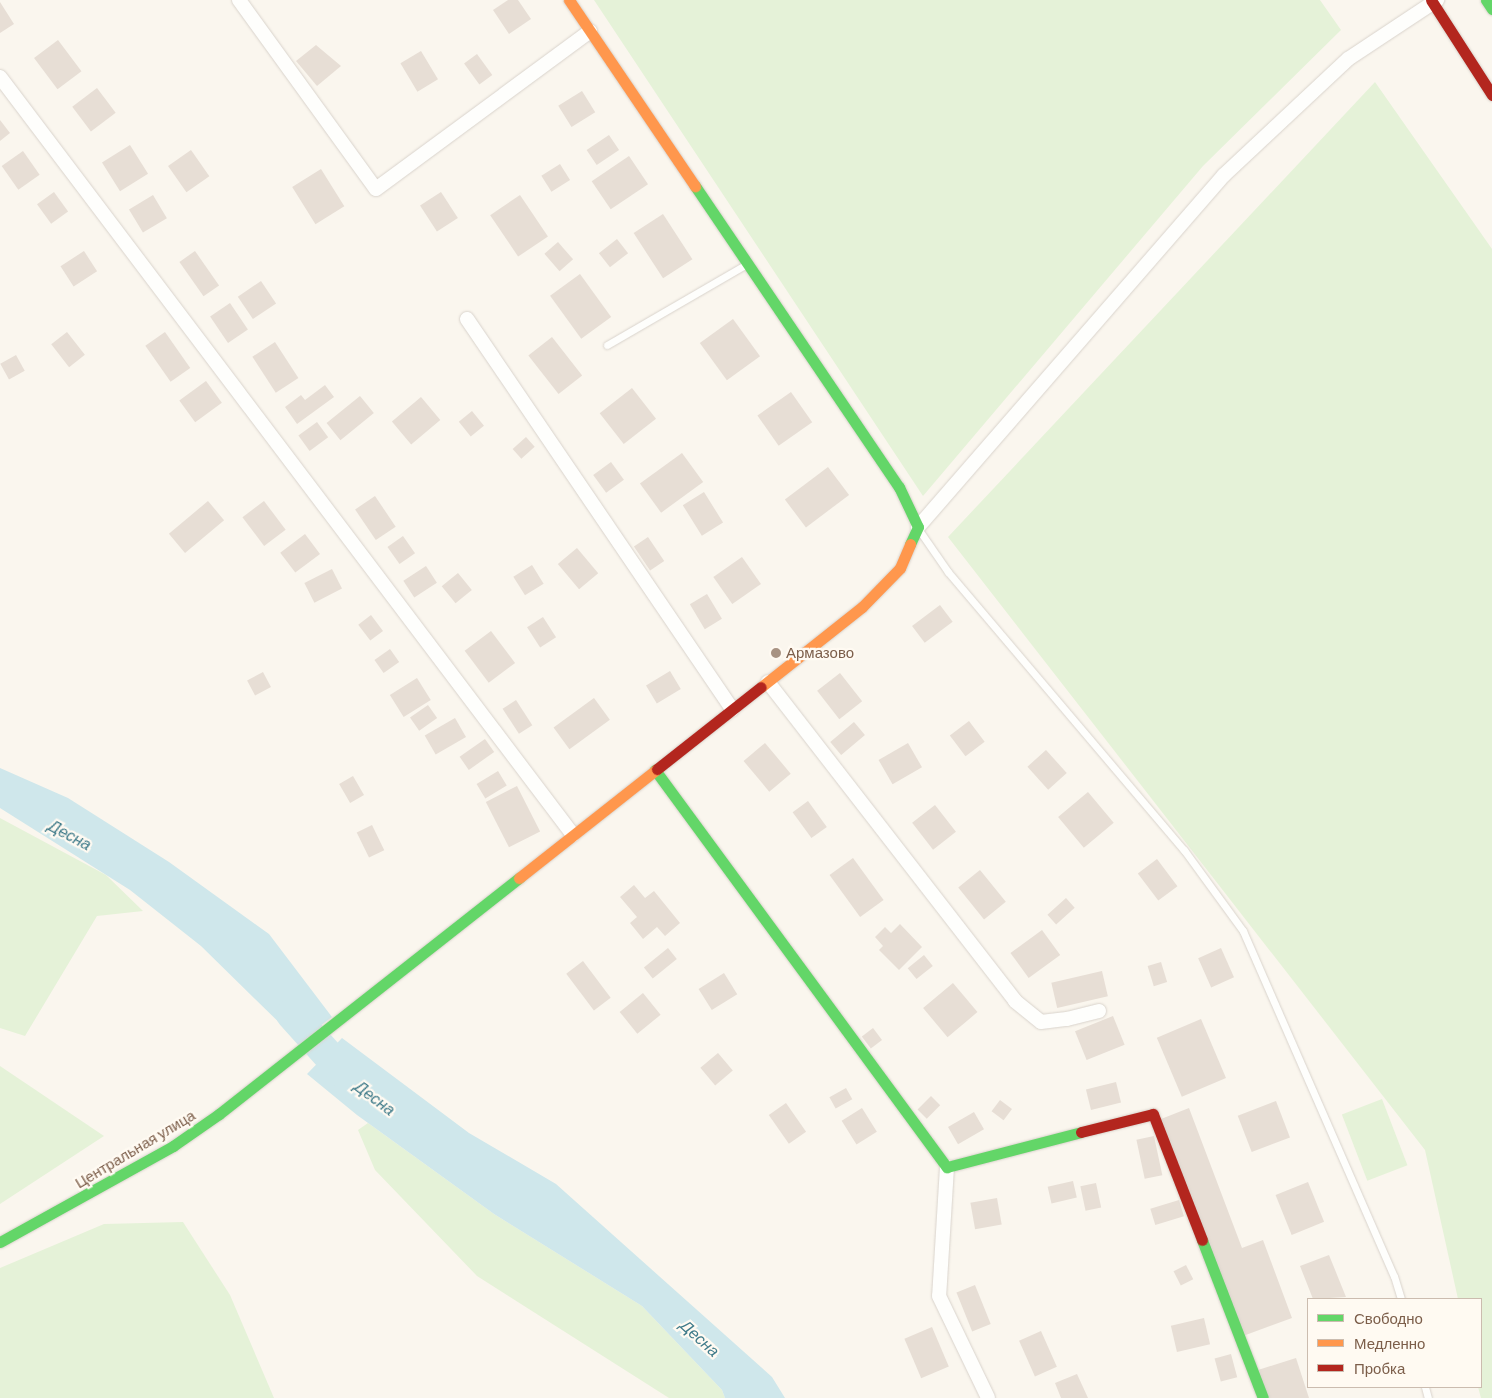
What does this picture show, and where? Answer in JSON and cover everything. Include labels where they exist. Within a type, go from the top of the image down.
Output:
[{"type":"street","points":[[239,0],[376,189],[590,31]]},
{"type":"street","points":[[569,0],[750,263],[899,486],[918,527],[1224,174],[1348,59],[1434,1],[1492,94]]},
{"type":"street","points":[[1486,0],[1492,9]]},
{"type":"street","points":[[0,77],[573,835]]},
{"type":"street","points":[[467,319],[732,709]]},
{"type":"street","name":"Центральная улица","points":[[0,1242],[172,1146],[277,1068],[862,607],[900,568],[918,527]]},
{"type":"street","points":[[768,682],[1015,1001],[1041,1022],[1067,1019],[1100,1010]]},
{"type":"street","points":[[655,770],[947,1167],[939,1296],[988,1398]]},
{"type":"street","points":[[947,1167],[1153,1114],[1263,1398]]},
{"type":"lane","points":[[607,344],[750,263]]},
{"type":"lane","points":[[918,527],[948,572],[1184,850],[1243,931],[1394,1276],[1401,1298]]},
{"type":"green space","points":[[594,0],[1320,0],[1341,30],[1203,166],[923,496]]},
{"type":"green space","points":[[1375,82],[1492,249],[1492,1398],[1481,1398],[1478,1388],[1482,1388],[1482,1298],[1458,1298],[1425,1150],[948,537]]},
{"type":"green space","points":[[0,818],[106,875],[143,911],[97,916],[25,1036],[0,1028]]},
{"type":"green space","points":[[0,1066],[104,1136],[0,1204]]},
{"type":"green space","points":[[1382,1099],[1407,1165],[1367,1181],[1342,1114]]},
{"type":"green space","points":[[368,1123],[494,1214],[642,1306],[722,1390],[725,1398],[669,1398],[477,1276],[375,1170],[358,1130]]},
{"type":"green space","points":[[183,1222],[230,1295],[274,1398],[0,1398],[0,1268],[104,1224]]},
{"type":"water","points":[[0,768],[68,798],[169,862],[269,934],[332,1017],[299,1042],[201,946],[130,890],[0,808]]},
{"type":"water","points":[[342,1038],[469,1133],[556,1184],[772,1377],[785,1398],[725,1398],[722,1390],[642,1306],[494,1214],[357,1115],[307,1074]]},
{"type":"building","points":[[508,0],[518,0],[531,19],[509,34],[493,10]]},
{"type":"building","points":[[0,2],[14,24],[0,33]]},
{"type":"building","points":[[58,40],[81,71],[58,89],[34,58]]},
{"type":"building","points":[[316,45],[341,66],[317,86],[296,61]]},
{"type":"building","points":[[421,51],[438,79],[417,92],[400,63]]},
{"type":"building","points":[[477,54],[492,75],[479,84],[464,63]]},
{"type":"building","points":[[97,88],[116,113],[91,131],[72,107]]},
{"type":"building","points":[[582,91],[595,112],[572,127],[558,106]]},
{"type":"building","points":[[0,120],[10,133],[0,141]]},
{"type":"building","points":[[609,135],[619,150],[597,165],[587,150]]},
{"type":"building","points":[[130,145],[148,174],[120,191],[102,162]]},
{"type":"building","points":[[191,150],[209,176],[186,192],[168,166]]},
{"type":"building","points":[[23,151],[40,175],[18,190],[2,166]]},
{"type":"building","points":[[629,156],[648,184],[611,209],[592,181]]},
{"type":"building","points":[[560,164],[570,180],[551,192],[541,176]]},
{"type":"building","points":[[321,169],[344,206],[315,224],[292,187]]},
{"type":"building","points":[[54,192],[68,211],[51,224],[37,204]]},
{"type":"building","points":[[441,192],[458,218],[437,232],[420,206]]},
{"type":"building","points":[[153,195],[167,218],[143,233],[129,209]]},
{"type":"building","points":[[520,195],[548,236],[518,257],[490,215]]},
{"type":"building","points":[[663,214],[692,259],[663,278],[634,233]]},
{"type":"building","points":[[617,239],[628,253],[610,267],[599,253]]},
{"type":"building","points":[[558,242],[573,259],[560,271],[544,254]]},
{"type":"building","points":[[84,251],[97,271],[74,286],[61,266]]},
{"type":"building","points":[[195,251],[219,285],[204,296],[179,262]]},
{"type":"building","points":[[580,274],[611,317],[581,339],[550,296]]},
{"type":"building","points":[[261,281],[276,303],[253,319],[238,297]]},
{"type":"building","points":[[230,303],[248,330],[228,343],[210,316]]},
{"type":"building","points":[[733,319],[760,356],[727,380],[700,343]]},
{"type":"building","points":[[67,332],[85,355],[69,367],[51,344]]},
{"type":"building","points":[[165,332],[190,368],[171,382],[145,346]]},
{"type":"building","points":[[552,337],[582,376],[559,394],[528,355]]},
{"type":"building","points":[[275,342],[298,378],[276,393],[252,357]]},
{"type":"building","points":[[16,355],[25,371],[9,379],[0,364]]},
{"type":"building","points":[[206,381],[222,403],[195,422],[179,400]]},
{"type":"building","points":[[325,385],[334,397],[297,424],[285,407],[301,395],[305,400]]},
{"type":"building","points":[[632,388],[656,419],[624,444],[600,413]]},
{"type":"building","points":[[791,392],[812,422],[779,446],[757,416]]},
{"type":"building","points":[[360,396],[374,413],[340,440],[327,423]]},
{"type":"building","points":[[421,397],[440,420],[411,444],[392,421]]},
{"type":"building","points":[[472,411],[484,426],[471,436],[459,422]]},
{"type":"building","points":[[317,422],[328,437],[310,451],[298,436]]},
{"type":"building","points":[[526,437],[535,447],[521,459],[513,449]]},
{"type":"building","points":[[682,453],[703,482],[661,513],[640,484]]},
{"type":"building","points":[[611,462],[624,480],[606,493],[593,475]]},
{"type":"building","points":[[828,467],[849,495],[806,527],[785,499]]},
{"type":"building","points":[[704,492],[723,523],[702,536],[683,505]]},
{"type":"building","points":[[375,496],[396,527],[376,540],[355,509]]},
{"type":"building","points":[[208,501],[224,520],[185,553],[169,534]]},
{"type":"building","points":[[264,501],[286,530],[264,546],[242,517]]},
{"type":"building","points":[[305,534],[320,554],[295,573],[280,553]]},
{"type":"building","points":[[403,536],[415,553],[399,564],[387,547]]},
{"type":"building","points":[[648,537],[664,561],[650,571],[634,547]]},
{"type":"building","points":[[577,548],[598,573],[579,589],[558,564]]},
{"type":"building","points":[[742,557],[761,584],[732,604],[713,577]]},
{"type":"building","points":[[532,565],[544,584],[525,595],[513,577]]},
{"type":"building","points":[[426,566],[437,583],[414,597],[403,581]]},
{"type":"building","points":[[332,569],[342,589],[314,603],[304,583]]},
{"type":"building","points":[[458,573],[472,590],[456,603],[442,586]]},
{"type":"building","points":[[707,594],[722,619],[705,629],[690,604]]},
{"type":"building","points":[[940,605],[953,622],[925,643],[912,626]]},
{"type":"building","points":[[371,615],[383,631],[370,641],[358,625]]},
{"type":"building","points":[[543,617],[556,637],[540,647],[527,627]]},
{"type":"building","points":[[491,631],[515,663],[489,683],[465,651]]},
{"type":"building","points":[[390,649],[399,662],[384,673],[374,660]]},
{"type":"building","points":[[670,671],[681,689],[657,703],[646,685]]},
{"type":"building","points":[[263,672],[271,687],[255,695],[247,680]]},
{"type":"building","points":[[840,673],[862,701],[839,719],[817,691]]},
{"type":"building","points":[[417,678],[431,700],[404,717],[390,695]]},
{"type":"building","points":[[594,698],[610,720],[569,749],[554,727]]},
{"type":"building","points":[[516,700],[532,725],[519,734],[503,709]]},
{"type":"building","points":[[428,705],[437,718],[419,731],[410,718]]},
{"type":"building","points":[[455,718],[466,737],[436,755],[425,736]]},
{"type":"building","points":[[969,721],[985,742],[965,756],[950,735]]},
{"type":"building","points":[[854,722],[865,735],[841,755],[830,742]]},
{"type":"building","points":[[485,739],[494,752],[469,770],[460,757]]},
{"type":"building","points":[[765,743],[791,774],[769,792],[744,761]]},
{"type":"building","points":[[908,743],[922,767],[893,784],[879,760]]},
{"type":"building","points":[[1046,750],[1067,773],[1048,790],[1027,767]]},
{"type":"building","points":[[498,771],[507,786],[485,798],[477,784]]},
{"type":"building","points":[[353,776],[364,795],[350,803],[339,784]]},
{"type":"building","points":[[517,786],[540,831],[509,847],[486,802]]},
{"type":"building","points":[[1088,792],[1114,823],[1084,848],[1058,817]]},
{"type":"building","points":[[808,801],[827,827],[811,838],[793,812]]},
{"type":"building","points":[[935,805],[956,832],[933,850],[912,823]]},
{"type":"building","points":[[372,825],[384,850],[369,858],[357,832]]},
{"type":"building","points":[[853,858],[884,900],[860,917],[830,875]]},
{"type":"building","points":[[1157,859],[1177,886],[1158,901],[1138,873]]},
{"type":"building","points":[[980,870],[1006,902],[984,919],[958,888]]},
{"type":"building","points":[[634,885],[645,898],[654,891],[680,923],[665,936],[657,927],[643,939],[630,923],[637,917],[620,897]]},
{"type":"building","points":[[1066,898],[1075,908],[1056,924],[1047,915]]},
{"type":"building","points":[[900,924],[922,947],[899,970],[879,950],[883,946],[875,937],[885,927],[891,933]]},
{"type":"building","points":[[1042,930],[1060,955],[1029,978],[1010,953]]},
{"type":"building","points":[[668,948],[677,959],[653,978],[644,968]]},
{"type":"building","points":[[1221,948],[1234,977],[1211,987],[1198,958]]},
{"type":"building","points":[[924,955],[933,966],[916,979],[908,968]]},
{"type":"building","points":[[583,961],[611,998],[594,1010],[566,974]]},
{"type":"building","points":[[1161,962],[1167,982],[1154,986],[1148,966]]},
{"type":"building","points":[[1102,971],[1108,996],[1057,1008],[1051,983]]},
{"type":"building","points":[[724,973],[737,994],[712,1010],[699,989]]},
{"type":"building","points":[[953,983],[977,1012],[948,1037],[923,1008]]},
{"type":"building","points":[[643,993],[661,1015],[637,1034],[620,1012]]},
{"type":"building","points":[[1113,1016],[1125,1045],[1087,1060],[1075,1031]]},
{"type":"building","points":[[1201,1019],[1226,1078],[1182,1097],[1157,1038]]},
{"type":"building","points":[[873,1028],[882,1040],[871,1048],[862,1036]]},
{"type":"building","points":[[718,1053],[733,1071],[715,1085],[700,1068]]},
{"type":"building","points":[[1116,1082],[1121,1102],[1091,1110],[1086,1089]]},
{"type":"building","points":[[846,1088],[852,1099],[836,1109],[829,1097]]},
{"type":"building","points":[[931,1096],[940,1105],[927,1119],[918,1109]]},
{"type":"building","points":[[1000,1100],[1012,1109],[1004,1120],[992,1111]]},
{"type":"building","points":[[1276,1101],[1290,1137],[1252,1152],[1238,1116]]},
{"type":"building","points":[[786,1103],[806,1132],[789,1144],[769,1115]]},
{"type":"building","points":[[862,1108],[877,1132],[856,1144],[842,1121]]},
{"type":"building","points":[[1189,1108],[1242,1248],[1263,1240],[1292,1318],[1243,1336],[1161,1119]]},
{"type":"building","points":[[974,1112],[984,1129],[958,1144],[948,1127]]},
{"type":"building","points":[[1154,1136],[1162,1175],[1145,1179],[1136,1140]]},
{"type":"building","points":[[1073,1181],[1077,1198],[1051,1203],[1048,1187]]},
{"type":"building","points":[[1308,1182],[1324,1222],[1292,1235],[1276,1195]]},
{"type":"building","points":[[1096,1183],[1101,1207],[1086,1211],[1080,1186]]},
{"type":"building","points":[[997,1198],[1002,1225],[975,1229],[970,1203]]},
{"type":"building","points":[[1179,1200],[1184,1216],[1155,1225],[1150,1209]]},
{"type":"building","points":[[1329,1255],[1346,1297],[1313,1298],[1300,1266]]},
{"type":"building","points":[[1186,1265],[1193,1279],[1181,1286],[1174,1271]]},
{"type":"building","points":[[975,1285],[991,1324],[972,1331],[956,1292]]},
{"type":"building","points":[[1204,1318],[1210,1344],[1177,1352],[1171,1326]]},
{"type":"building","points":[[932,1327],[949,1367],[921,1378],[904,1339]]},
{"type":"building","points":[[1041,1331],[1057,1367],[1035,1376],[1019,1341]]},
{"type":"building","points":[[1231,1354],[1237,1377],[1221,1382],[1215,1358]]},
{"type":"building","points":[[1296,1358],[1309,1398],[1266,1398],[1258,1370]]},
{"type":"building","points":[[1077,1374],[1088,1398],[1061,1398],[1055,1383]]},
{"type":"waterway","name":"Десна","points":[[291,1014],[355,1085]]},
{"type":"traffic: fast","points":[[1486,0],[1492,9]]},
{"type":"traffic: fast","points":[[695,186],[899,487],[918,527],[910,544]]},
{"type":"traffic: fast","points":[[655,770],[947,1167],[1081,1132]]},
{"type":"traffic: fast","points":[[0,1242],[173,1146],[219,1114],[519,878]]},
{"type":"traffic: fast","points":[[1202,1240],[1263,1398]]},
{"type":"traffic: slow","points":[[569,0],[695,186]]},
{"type":"traffic: slow","points":[[761,687],[862,607],[900,568],[910,544]]},
{"type":"traffic: slow","points":[[519,878],[657,769]]},
{"type":"traffic: jam","points":[[1431,0],[1492,95]]},
{"type":"traffic: jam","points":[[657,769],[761,687]]},
{"type":"traffic: jam","points":[[1081,1132],[1153,1114],[1202,1240]]},
{"type":"place","name":"Армазово","points":[[776,653]]}]
